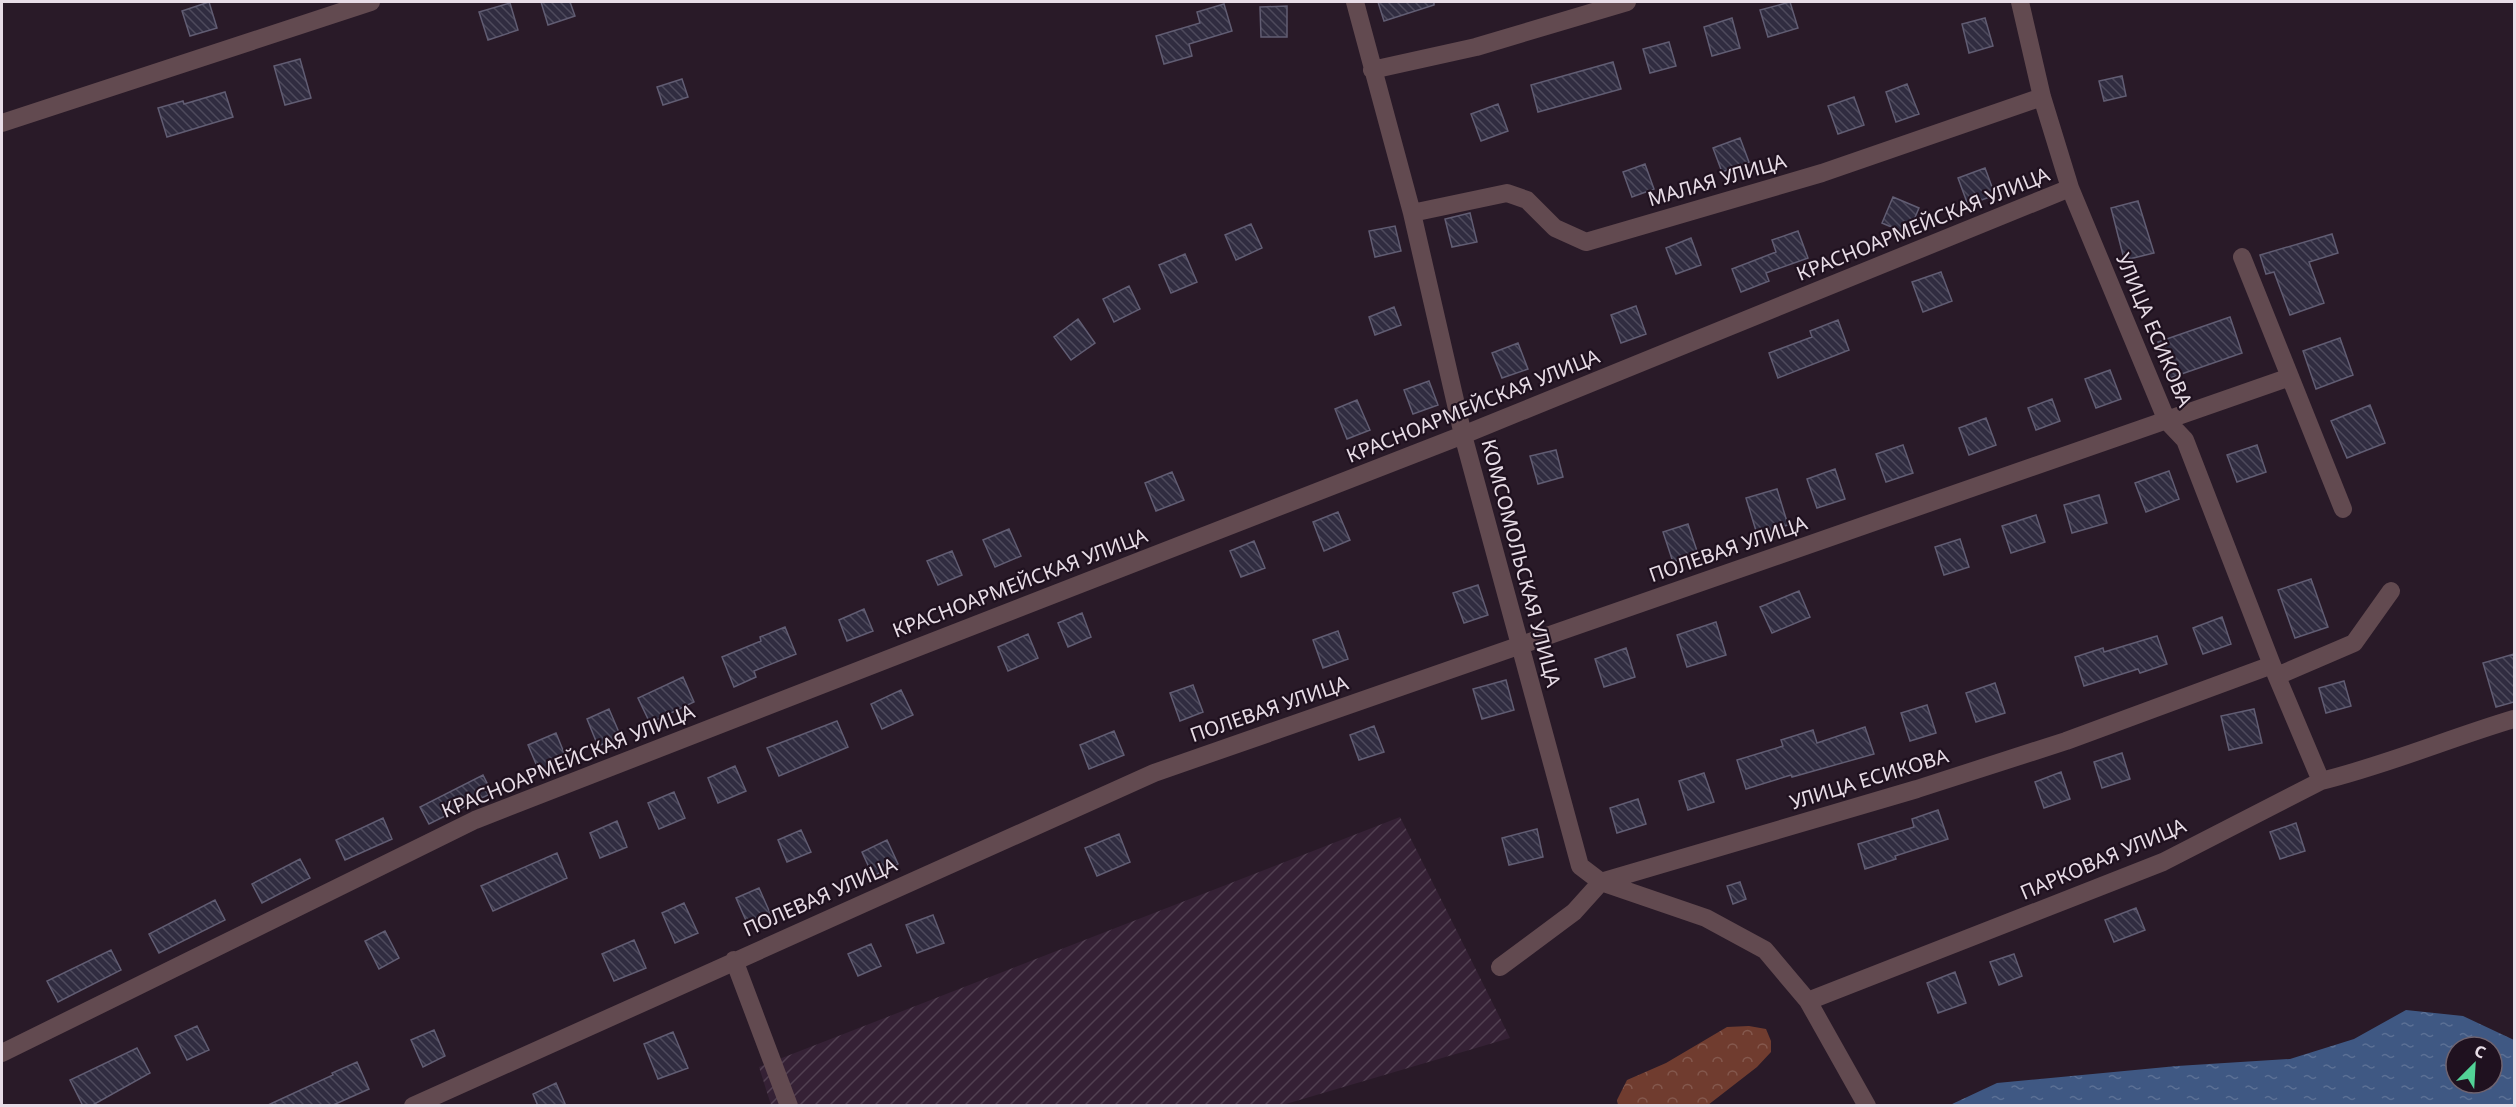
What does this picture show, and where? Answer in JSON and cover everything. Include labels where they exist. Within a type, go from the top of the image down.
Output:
[{"type":"street","points":[[2,123],[371,2]]},
{"type":"street","name":"КОМСОМОЛЬСКАЯ УЛИЦА","points":[[1355,2],[1412,213],[1463,435],[1580,866],[1601,882]]},
{"type":"street","points":[[1372,70],[1476,47],[1627,2]]},
{"type":"street","name":"УЛИЦА ЕСИКОВА","points":[[2020,2],[2042,97],[2070,188],[2167,421],[2185,440],[2275,671],[2321,781]]},
{"type":"street","name":"МАЛАЯ УЛИЦА","points":[[1412,213],[1507,193],[1527,200],[1555,228],[1586,242],[1822,173],[2042,97]]},
{"type":"street","name":"КРАСНОАРМЕЙСКАЯ УЛИЦА","points":[[2,1053],[475,820],[1463,435],[2070,188]]},
{"type":"street","points":[[2242,257],[2343,508]]},
{"type":"street","name":"ПОЛЕВАЯ УЛИЦА","points":[[413,1106],[1154,773],[2290,377]]},
{"type":"street","points":[[2275,671],[2354,643],[2391,591]]},
{"type":"street","name":"УЛИЦА ЕСИКОВА","points":[[1601,882],[1917,789],[2275,671]]},
{"type":"street","name":"ПАРКОВАЯ УЛИЦА","points":[[1808,1001],[2163,862],[2321,781],[2514,719]]},
{"type":"street","points":[[1500,967],[1575,912],[1601,882],[1706,918],[1765,950],[1808,1001],[1867,1106]]},
{"type":"street","points":[[734,960],[789,1106]]},
{"type":"shaded area","points":[[1400,817],[1510,1038],[1279,1106],[771,1105],[759,1067]]},
{"type":"green space","points":[[1749,1026],[1766,1029],[1771,1041],[1771,1052],[1757,1067],[1708,1105],[1618,1105],[1617,1100],[1627,1080],[1666,1063],[1727,1027]]},
{"type":"water","points":[[2406,1010],[2463,1016],[2503,1035],[2444,1035],[2444,1095],[2504,1095],[2504,1035],[2514,1040],[2514,1105],[1950,1105],[1997,1083],[2177,1066],[2290,1059],[2354,1039]]},
{"type":"building","points":[[209,2],[217,28],[190,36],[182,11]]},
{"type":"building","points":[[541,2],[570,2],[575,16],[548,25]]},
{"type":"building","points":[[1378,2],[1434,2],[1434,5],[1384,21]]},
{"type":"building","points":[[1790,2],[1798,28],[1768,37],[1760,10]]},
{"type":"building","points":[[510,3],[518,30],[488,40],[479,12]]},
{"type":"building","points":[[1224,4],[1232,31],[1189,44],[1192,56],[1164,64],[1156,36],[1200,23],[1197,12]]},
{"type":"building","points":[[1287,6],[1287,37],[1261,37],[1260,7]]},
{"type":"building","points":[[1732,18],[1740,48],[1712,56],[1704,27]]},
{"type":"building","points":[[1985,18],[1993,46],[1969,53],[1962,24]]},
{"type":"building","points":[[1669,42],[1676,66],[1650,73],[1643,49]]},
{"type":"building","points":[[300,59],[311,98],[285,105],[274,66]]},
{"type":"building","points":[[1613,62],[1621,89],[1538,112],[1531,85]]},
{"type":"building","points":[[2122,76],[2126,96],[2104,101],[2099,81]]},
{"type":"building","points":[[682,79],[688,97],[663,105],[657,87]]},
{"type":"building","points":[[1907,84],[1919,114],[1896,122],[1886,92]]},
{"type":"building","points":[[225,92],[233,117],[167,137],[158,108],[183,101],[184,104]]},
{"type":"building","points":[[1854,97],[1864,125],[1838,134],[1828,106]]},
{"type":"building","points":[[1498,104],[1508,131],[1481,141],[1471,114]]},
{"type":"building","points":[[1740,138],[1749,162],[1722,172],[1713,148]]},
{"type":"building","points":[[1645,164],[1654,189],[1632,197],[1623,172]]},
{"type":"building","points":[[1985,168],[1995,195],[1968,205],[1958,178]]},
{"type":"building","points":[[1893,197],[1919,208],[1908,234],[1882,223]]},
{"type":"building","points":[[2138,201],[2154,253],[2129,259],[2127,254],[2123,255],[2111,208]]},
{"type":"building","points":[[1470,213],[1477,242],[1452,247],[1445,219]]},
{"type":"building","points":[[1251,224],[1262,248],[1236,260],[1225,235]]},
{"type":"building","points":[[1395,226],[1401,251],[1375,257],[1369,231]]},
{"type":"building","points":[[1798,231],[1808,258],[1766,273],[1769,281],[1741,292],[1732,269],[1776,252],[1772,240]]},
{"type":"building","points":[[2332,234],[2338,253],[2309,262],[2324,303],[2290,315],[2274,272],[2266,274],[2260,255]]},
{"type":"building","points":[[1691,238],[1701,265],[1676,274],[1666,248]]},
{"type":"building","points":[[1185,254],[1197,282],[1171,293],[1159,265]]},
{"type":"building","points":[[1941,272],[1952,301],[1923,312],[1912,282]]},
{"type":"building","points":[[1129,286],[1140,309],[1114,322],[1103,299]]},
{"type":"building","points":[[1636,306],[1646,334],[1621,343],[1611,315]]},
{"type":"building","points":[[1394,307],[1401,325],[1375,335],[1369,317]]},
{"type":"building","points":[[2230,317],[2242,353],[2170,378],[2158,342]]},
{"type":"building","points":[[1078,319],[1095,343],[1071,360],[1054,337]]},
{"type":"building","points":[[1838,320],[1849,350],[1778,378],[1769,353],[1812,337],[1810,331]]},
{"type":"building","points":[[2340,338],[2353,375],[2316,389],[2303,351]]},
{"type":"building","points":[[1518,343],[1528,369],[1502,378],[1492,353]]},
{"type":"building","points":[[2110,370],[2121,399],[2096,408],[2085,379]]},
{"type":"building","points":[[1429,381],[1438,405],[1413,414],[1404,390]]},
{"type":"building","points":[[2052,399],[2060,421],[2036,430],[2028,408]]},
{"type":"building","points":[[1357,400],[1370,430],[1347,439],[1335,409]]},
{"type":"building","points":[[2370,405],[2385,443],[2347,458],[2331,421]]},
{"type":"building","points":[[1986,418],[1996,445],[1969,455],[1959,428]]},
{"type":"building","points":[[1903,445],[1913,473],[1886,482],[1876,454]]},
{"type":"building","points":[[2257,445],[2266,472],[2237,482],[2227,455]]},
{"type":"building","points":[[1556,450],[1563,477],[1538,484],[1530,456]]},
{"type":"building","points":[[1835,469],[1845,499],[1817,508],[1807,479]]},
{"type":"building","points":[[2169,471],[2179,499],[2146,512],[2135,483]]},
{"type":"building","points":[[1172,472],[1184,500],[1156,511],[1145,483]]},
{"type":"building","points":[[1777,489],[1788,525],[1757,534],[1746,498]]},
{"type":"building","points":[[2099,495],[2107,523],[2072,533],[2064,505]]},
{"type":"building","points":[[1338,512],[1350,540],[1324,551],[1313,522]]},
{"type":"building","points":[[2036,515],[2045,542],[2011,553],[2002,526]]},
{"type":"building","points":[[1688,524],[1698,554],[1673,562],[1663,532]]},
{"type":"building","points":[[1009,529],[1021,556],[995,567],[983,540]]},
{"type":"building","points":[[1960,539],[1969,567],[1944,575],[1935,547]]},
{"type":"building","points":[[1254,541],[1265,568],[1241,577],[1230,551]]},
{"type":"building","points":[[952,551],[962,575],[938,585],[927,561]]},
{"type":"building","points":[[2311,579],[2328,627],[2295,638],[2278,590]]},
{"type":"building","points":[[1478,585],[1488,615],[1464,623],[1453,593]]},
{"type":"building","points":[[1799,591],[1810,617],[1772,633],[1760,607]]},
{"type":"building","points":[[864,609],[873,631],[847,641],[839,620]]},
{"type":"building","points":[[1082,613],[1091,637],[1068,647],[1058,623]]},
{"type":"building","points":[[2222,617],[2231,644],[2203,654],[2193,628]]},
{"type":"building","points":[[1716,622],[1726,655],[1687,667],[1677,635]]},
{"type":"building","points":[[785,627],[796,654],[754,671],[756,677],[734,687],[722,657],[761,641],[760,637]]},
{"type":"building","points":[[1338,631],[1348,659],[1323,668],[1313,640]]},
{"type":"building","points":[[1028,634],[1038,658],[1008,671],[998,647]]},
{"type":"building","points":[[2157,636],[2167,664],[2140,673],[2138,669],[2084,686],[2075,657],[2103,648],[2104,652]]},
{"type":"building","points":[[1626,648],[1635,677],[1604,687],[1595,659]]},
{"type":"building","points":[[2514,654],[2514,702],[2496,707],[2483,663]]},
{"type":"building","points":[[683,677],[694,702],[650,723],[638,698]]},
{"type":"building","points":[[1506,680],[1514,710],[1482,719],[1473,689]]},
{"type":"building","points":[[2344,681],[2351,706],[2326,713],[2319,688]]},
{"type":"building","points":[[1995,683],[2005,713],[1976,722],[1966,693]]},
{"type":"building","points":[[1193,685],[1203,712],[1180,721],[1170,693]]},
{"type":"building","points":[[901,690],[913,715],[882,729],[871,704]]},
{"type":"building","points":[[1927,705],[1936,733],[1910,741],[1901,713]]},
{"type":"building","points":[[609,709],[621,737],[598,746],[587,719]]},
{"type":"building","points":[[2254,709],[2262,743],[2229,750],[2221,716]]},
{"type":"building","points":[[837,721],[848,747],[779,776],[767,748]]},
{"type":"building","points":[[1374,726],[1384,752],[1359,760],[1350,735]]},
{"type":"building","points":[[1865,727],[1874,754],[1746,789],[1737,760],[1783,746],[1781,740],[1813,730],[1817,743]]},
{"type":"building","points":[[1114,731],[1124,755],[1089,769],[1080,745]]},
{"type":"building","points":[[556,733],[567,760],[539,771],[528,745]]},
{"type":"building","points":[[2122,753],[2130,779],[2102,788],[2094,762]]},
{"type":"building","points":[[735,766],[746,791],[718,803],[708,778]]},
{"type":"building","points":[[2061,772],[2070,799],[2044,808],[2035,782]]},
{"type":"building","points":[[1704,773],[1714,802],[1688,810],[1679,781]]},
{"type":"building","points":[[483,775],[492,793],[429,824],[420,807]]},
{"type":"building","points":[[674,792],[685,818],[659,829],[648,803]]},
{"type":"building","points":[[1638,799],[1646,824],[1617,833],[1610,808]]},
{"type":"building","points":[[1938,810],[1948,839],[1895,856],[1896,859],[1865,869],[1858,844],[1914,827],[1912,819]]},
{"type":"building","points":[[383,818],[392,839],[345,860],[336,840]]},
{"type":"building","points":[[617,821],[627,847],[600,858],[590,833]]},
{"type":"building","points":[[2296,823],[2305,851],[2280,859],[2270,832]]},
{"type":"building","points":[[1537,829],[1543,857],[1509,865],[1502,838]]},
{"type":"building","points":[[801,830],[811,852],[787,862],[778,840]]},
{"type":"building","points":[[1119,834],[1130,862],[1097,876],[1085,848]]},
{"type":"building","points":[[887,840],[898,864],[873,876],[862,852]]},
{"type":"building","points":[[557,853],[567,878],[493,911],[481,886]]},
{"type":"building","points":[[300,859],[310,878],[262,903],[252,884]]},
{"type":"building","points":[[1740,882],[1746,899],[1733,904],[1727,886]]},
{"type":"building","points":[[759,888],[771,915],[748,925],[736,898]]},
{"type":"building","points":[[215,900],[225,920],[159,953],[149,934]]},
{"type":"building","points":[[684,903],[698,933],[675,943],[662,913]]},
{"type":"building","points":[[2136,908],[2145,930],[2114,942],[2105,920]]},
{"type":"building","points":[[933,915],[944,943],[917,953],[906,925]]},
{"type":"building","points":[[385,931],[399,958],[379,969],[365,941]]},
{"type":"building","points":[[634,940],[646,968],[614,981],[602,954]]},
{"type":"building","points":[[871,944],[881,966],[858,976],[848,954]]},
{"type":"building","points":[[111,950],[121,970],[58,1002],[47,981]]},
{"type":"building","points":[[2014,954],[2022,976],[1999,985],[1990,962]]},
{"type":"building","points":[[1955,972],[1966,1003],[1938,1013],[1927,983]]},
{"type":"building","points":[[197,1026],[209,1050],[187,1060],[175,1036]]},
{"type":"building","points":[[434,1030],[445,1056],[423,1067],[411,1040]]},
{"type":"building","points":[[673,1032],[688,1068],[658,1079],[644,1044]]},
{"type":"building","points":[[137,1048],[150,1073],[91,1106],[83,1106],[70,1080]]},
{"type":"building","points":[[357,1062],[369,1089],[331,1106],[266,1106],[333,1075],[332,1073]]},
{"type":"building","points":[[556,1083],[566,1106],[538,1106],[533,1094]]}]
